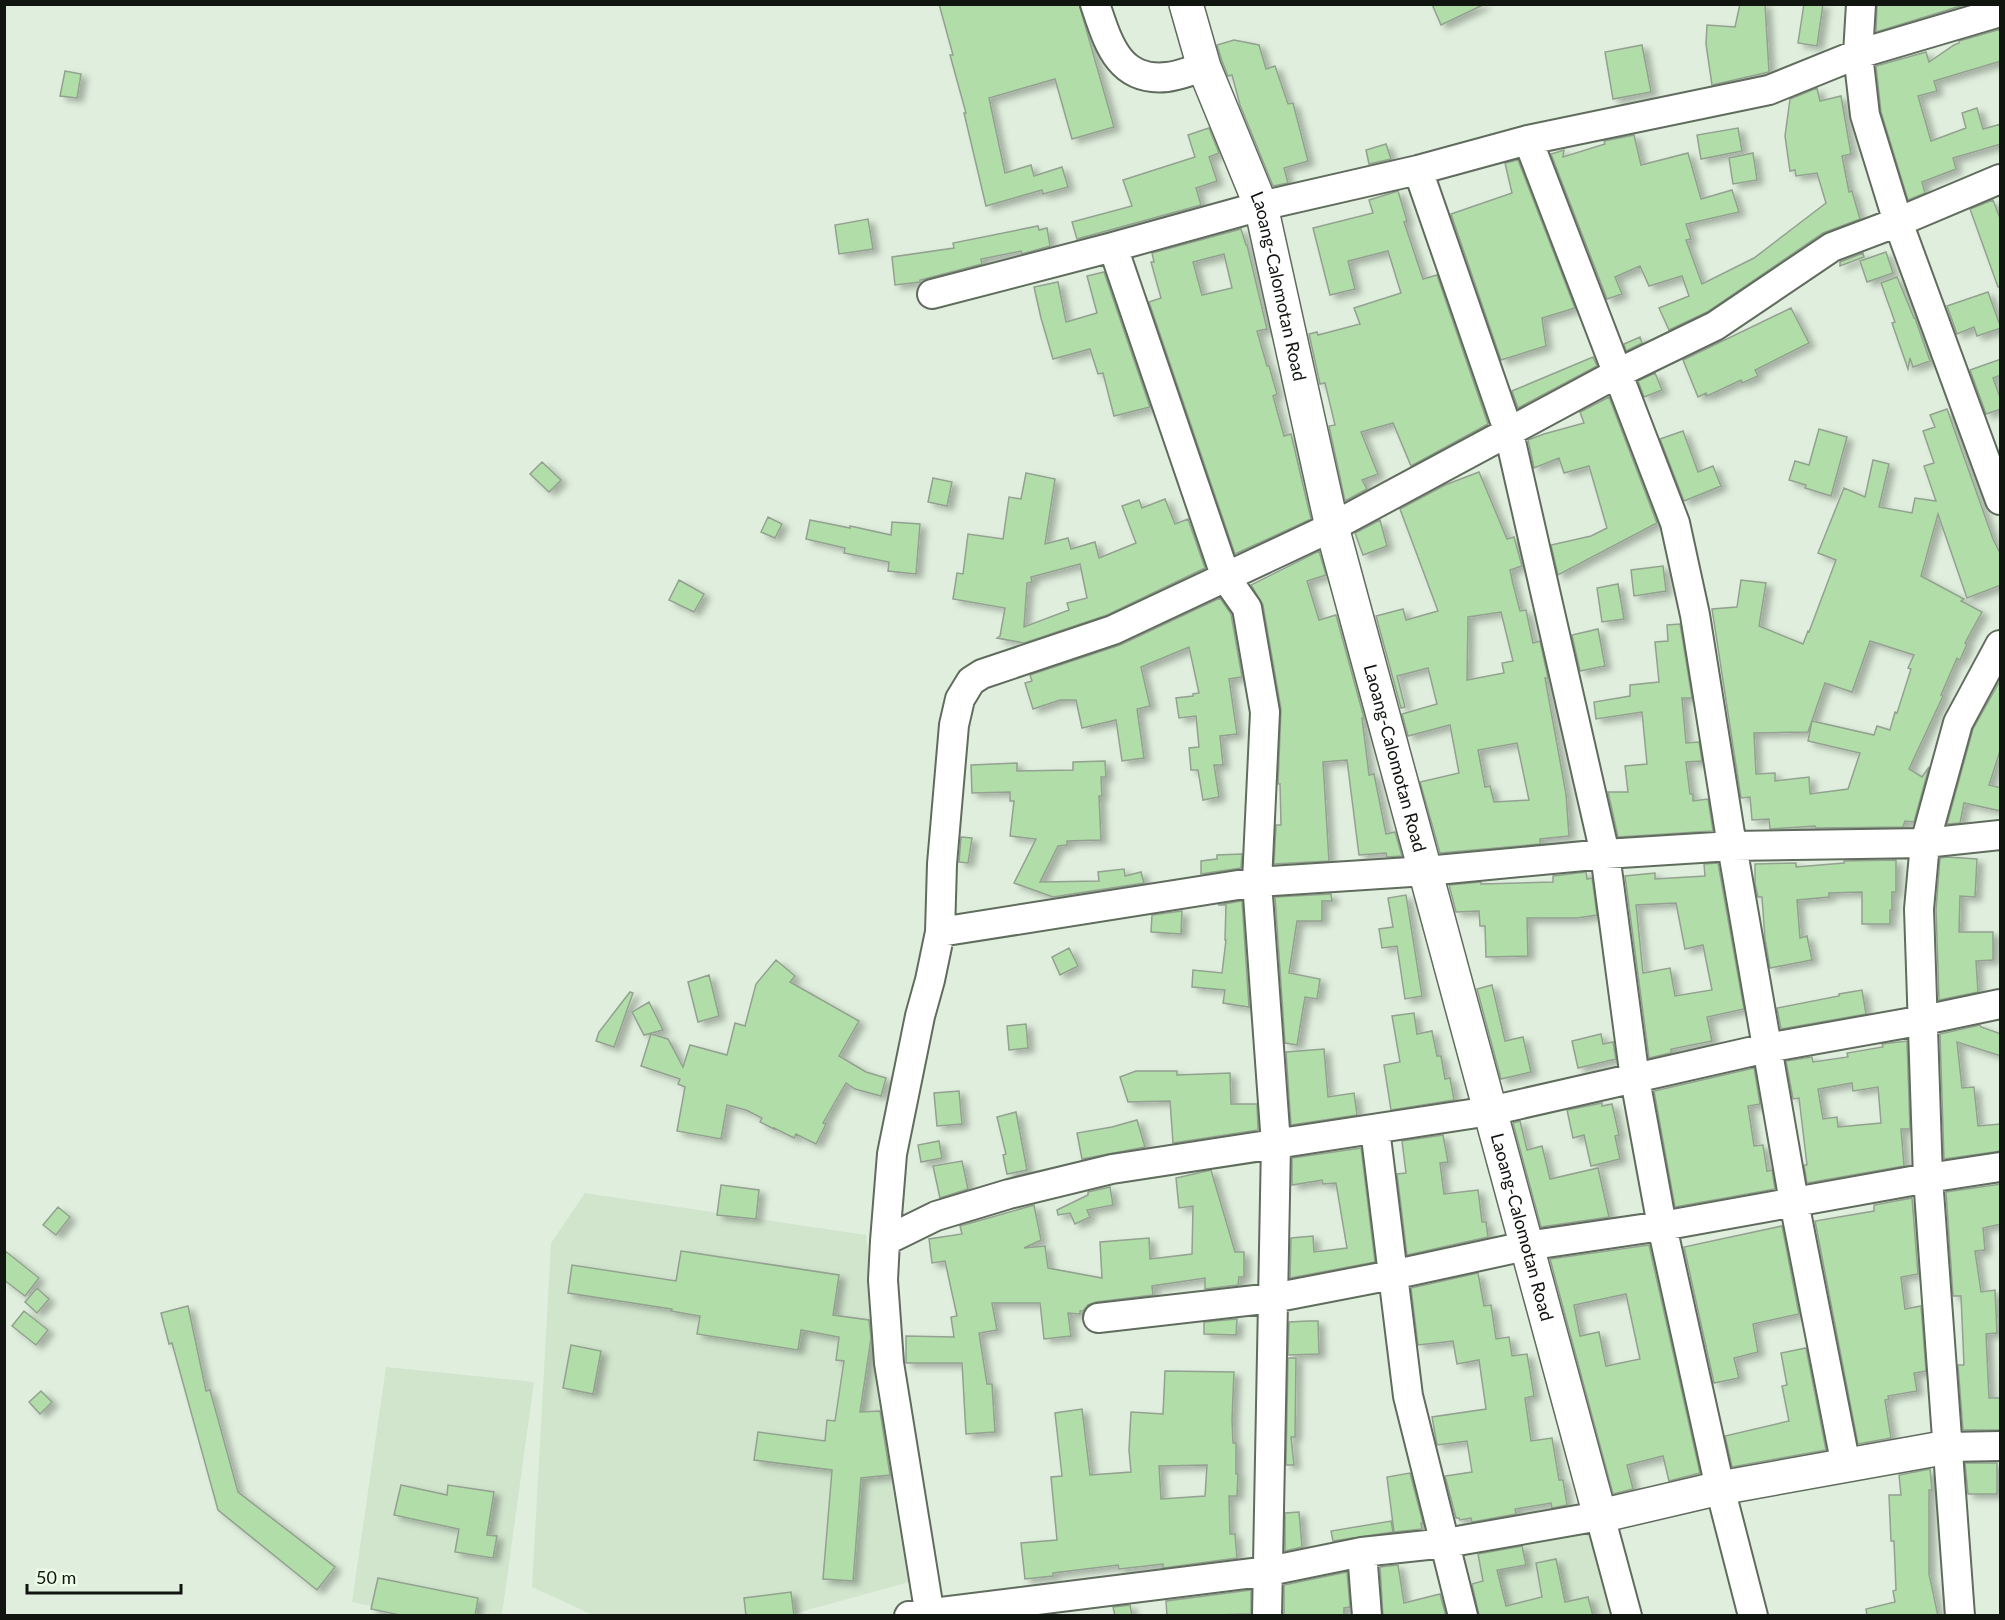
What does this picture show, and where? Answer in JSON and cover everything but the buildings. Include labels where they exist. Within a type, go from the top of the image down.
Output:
[{"type":"main road","name":"Laoang-Calomotan Road","points":[[1186,4],[1204,67],[1262,206],[1332,527],[1600,1516]]},
{"type":"main road","points":[[1600,1516],[1720,1488],[1948,1448]]},
{"type":"street","points":[[1095,4],[1108,45],[1120,63],[1136,72],[1154,77],[1168,77],[1204,67]]},
{"type":"street","points":[[1860,4],[1858,54],[1865,115],[1898,222],[2001,500]]},
{"type":"street","points":[[932,294],[1262,206],[1418,170],[1528,140],[1769,90],[1858,54],[2001,12]]},
{"type":"street","points":[[1528,140],[1675,523],[1695,615],[1732,846],[1794,1202],[1846,1466]]},
{"type":"street","points":[[1418,170],[1509,433],[1605,854],[1635,1079],[1662,1226],[1720,1488],[1753,1616]]},
{"type":"street","points":[[1627,1616],[1600,1516],[1446,1543],[1362,1552],[1269,1571],[923,1614],[889,1363],[883,1280],[892,1154],[940,932],[942,864],[954,725],[960,699],[971,681],[982,674],[1113,630],[1226,579],[1332,527],[1618,373],[1715,326],[1832,247],[2001,179]]},
{"type":"street","points":[[1113,246],[1226,579],[1247,608],[1265,712],[1257,882],[1276,1144],[1267,1616]]},
{"type":"street","points":[[1960,1616],[1928,1178],[1919,909],[1925,843],[1958,723],[2001,645]]},
{"type":"street","points":[[940,932],[1257,882],[1426,871],[1605,854],[1732,846],[1925,843],[2001,835]]},
{"type":"street","points":[[885,1241],[936,1216],[1009,1194],[1112,1169],[1490,1111],[1767,1048],[2001,1004]]},
{"type":"street","points":[[1375,1128],[1408,1396],[1463,1616]]},
{"type":"street","points":[[1098,1318],[1273,1298],[1526,1246],[1662,1226],[2001,1167]]},
{"type":"street","points":[[1948,1448],[2001,1446]]},
{"type":"street","points":[[1362,1552],[1367,1616]]},
{"type":"shaded area","points":[[585,1193],[866,1235],[913,1581],[786,1616],[593,1615],[532,1587],[551,1243]]},
{"type":"shaded area","points":[[386,1367],[534,1382],[502,1615],[413,1615],[352,1602]]},
{"type":"shaded area","points":[[1593,1520],[1616,1615],[1471,1615],[1454,1545]]}]
